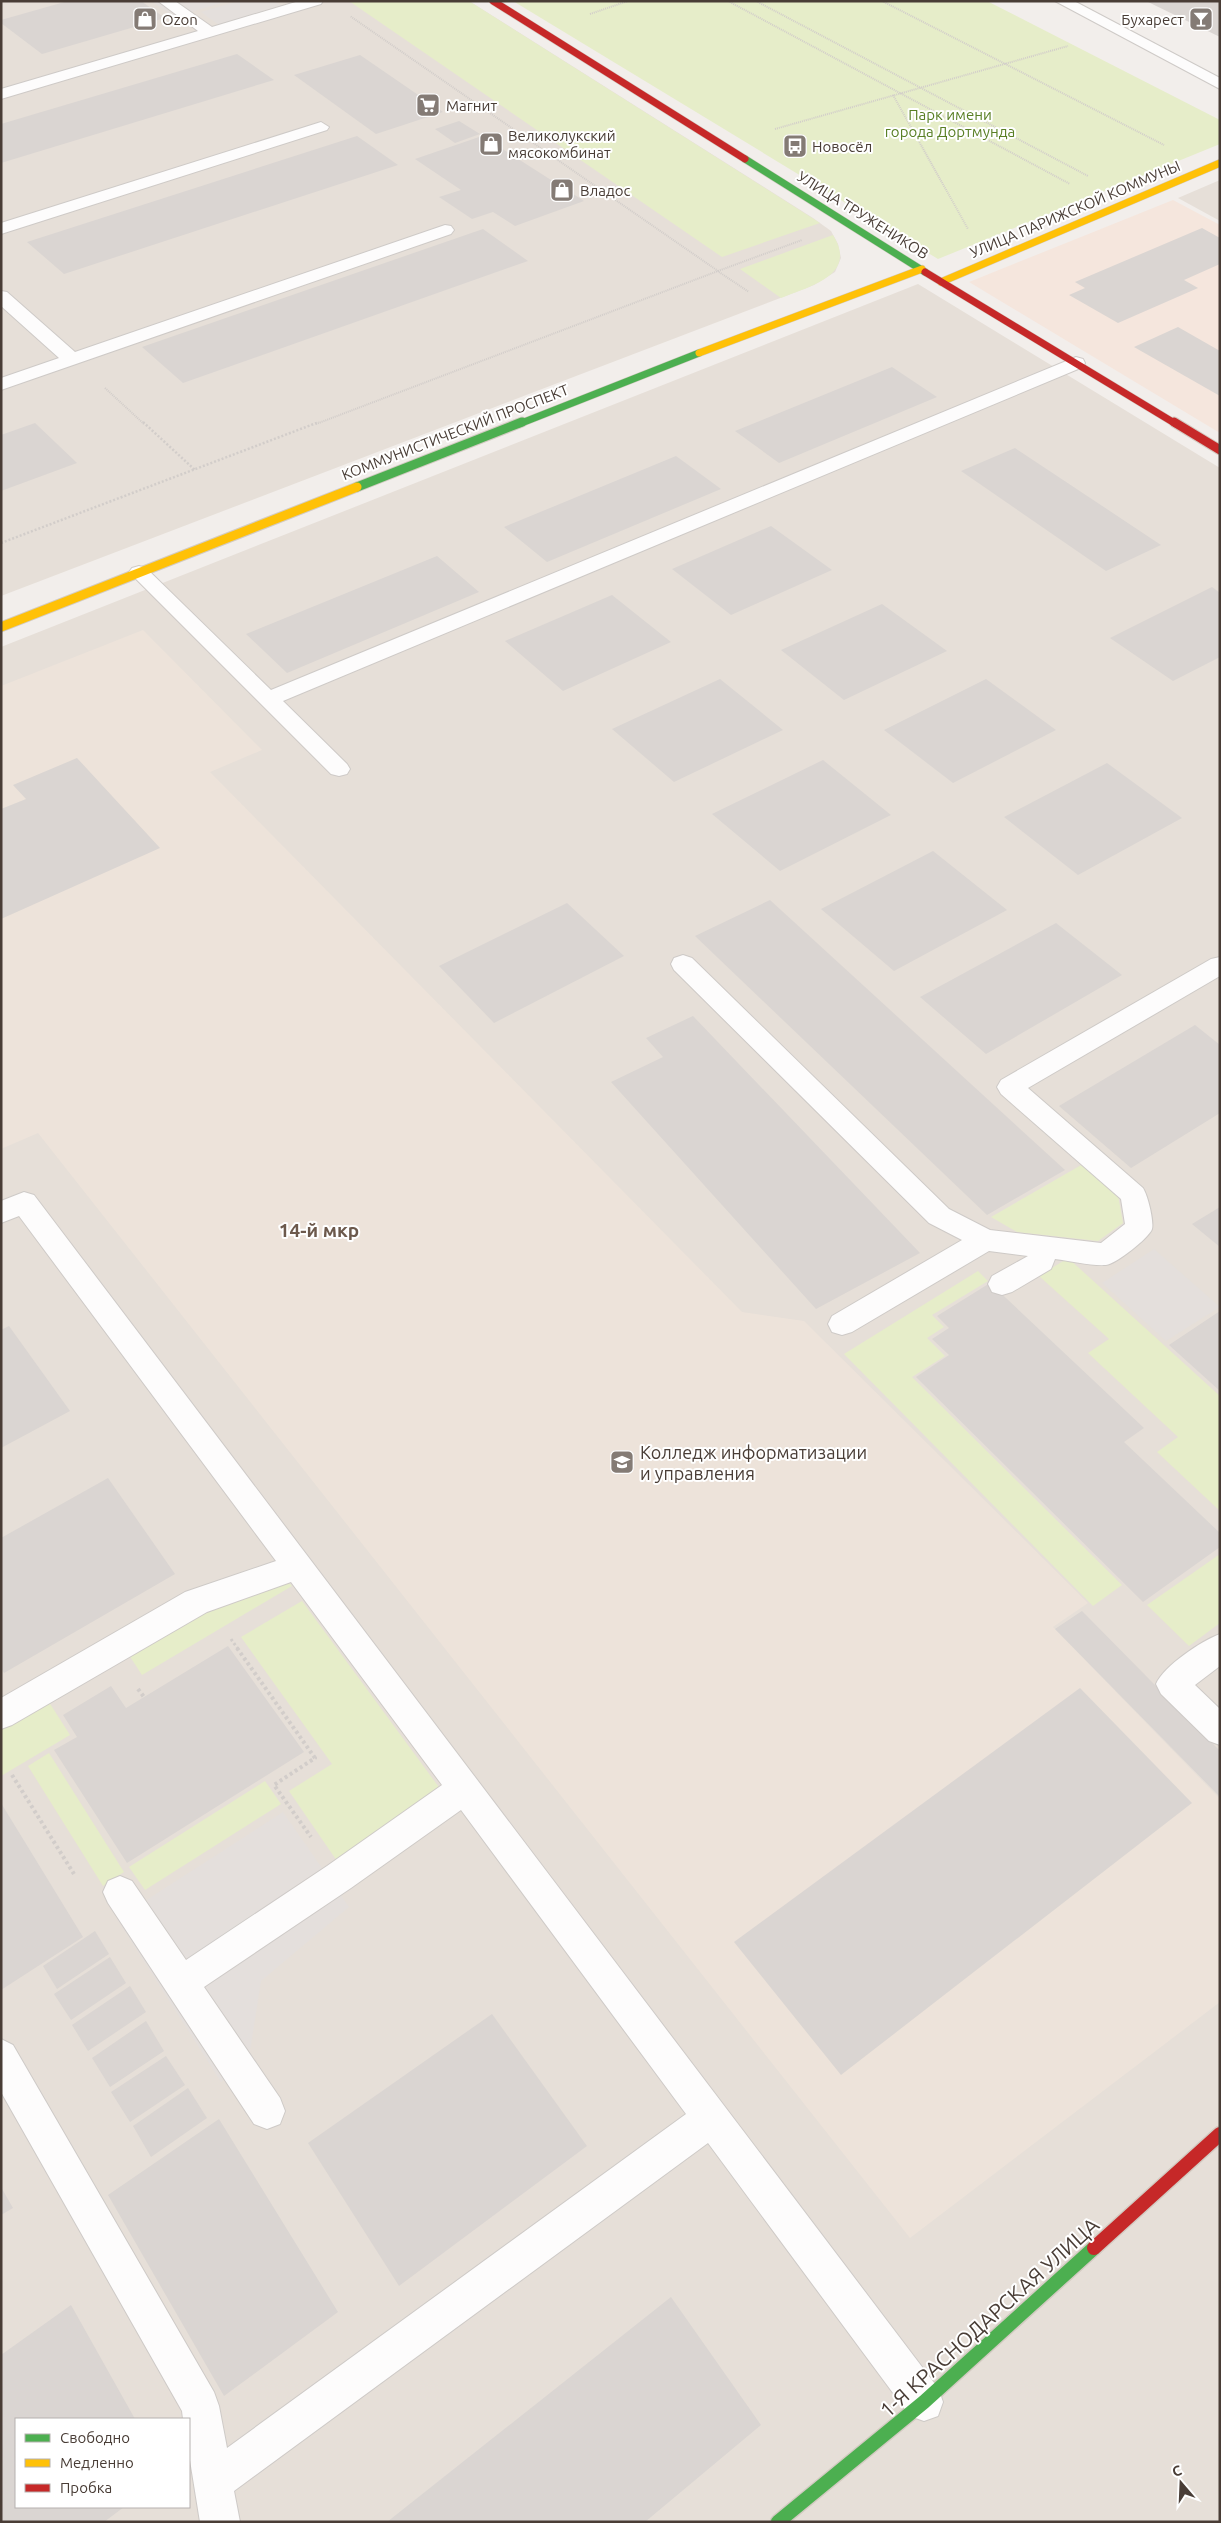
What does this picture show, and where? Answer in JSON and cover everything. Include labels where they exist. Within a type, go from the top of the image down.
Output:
[{"type":"main road","name":"УЛИЦА ТРУЖЕНИКОВ","points":[[493,1],[941,282],[1220,450]]},
{"type":"main road","name":"УЛИЦА ПАРИЖСКОЙ КОММУНЫ","points":[[941,282],[1220,163]]},
{"type":"main road","name":"КОММУНИСТИЧЕСКИЙ ПРОСПЕКТ","points":[[1,627],[778,321],[922,269]]},
{"type":"main road","name":"1-Я КРАСНОДАРСКАЯ УЛИЦА","points":[[778,2522],[924,2402],[1220,2134]]},
{"type":"lane","points":[[165,1],[210,32]]},
{"type":"lane","points":[[4,91],[316,1]]},
{"type":"lane","points":[[1062,1],[1220,84]]},
{"type":"lane","points":[[1,230],[321,127]]},
{"type":"lane","points":[[1,384],[445,230]]},
{"type":"lane","points":[[1,296],[72,360]]},
{"type":"lane","points":[[269,699],[1076,363]]},
{"type":"lane","points":[[139,572],[339,769]]},
{"type":"lane","points":[[683,964],[939,1216],[986,1240],[1106,1254],[1139,1228],[1134,1195],[1010,1087],[1220,965]]},
{"type":"lane","points":[[1,1213],[24,1202],[299,1566],[924,2402]]},
{"type":"lane","points":[[842,1324],[986,1240]]},
{"type":"lane","points":[[1002,1284],[1041,1260],[1046,1246]]},
{"type":"lane","points":[[1,1715],[196,1602],[299,1566]]},
{"type":"lane","points":[[1220,1648],[1172,1684],[1220,1731]]},
{"type":"lane","points":[[181,1983],[339,1877],[464,1788]]},
{"type":"lane","points":[[120,1892],[266,2111]]},
{"type":"lane","points":[[1,2058],[200,2406],[220,2522]]},
{"type":"lane","points":[[213,2482],[712,2118]]},
{"type":"path","points":[[585,16],[628,1]]},
{"type":"path","points":[[728,1],[1115,208]]},
{"type":"path","points":[[756,1],[1133,200]]},
{"type":"path","points":[[882,1],[1208,168]]},
{"type":"path","points":[[346,12],[718,271]]},
{"type":"path","points":[[782,133],[775,129],[1119,31]]},
{"type":"path","points":[[893,95],[972,236]]},
{"type":"path","points":[[1,542],[718,271],[848,224]]},
{"type":"path","points":[[72,360],[195,470]]},
{"type":"path","points":[[226,1632],[315,1758],[274,1785],[339,1877]]},
{"type":"path","points":[[12,1775],[94,1906],[120,1892]]},
{"type":"shaded area","points":[[1,1],[469,1],[813,218],[831,231],[838,244],[841,258],[835,272],[814,285],[1,596]]},
{"type":"shaded area","points":[[151,1],[228,1],[174,17]]},
{"type":"shaded area","points":[[238,1],[274,1],[282,6],[219,25],[201,12]]},
{"type":"shaded area","points":[[1220,180],[1220,221],[1178,198]]},
{"type":"shaded area","points":[[1173,200],[1220,225],[1220,433],[969,282]]},
{"type":"shaded area","points":[[918,284],[1220,468],[1220,2522],[1,2522],[1,647]]},
{"type":"shaded area","name":"Колледж информатизации и управления","points":[[143,630],[262,750],[210,772],[742,1312],[804,1321],[1088,1603],[1053,1627],[1220,1799],[1220,2002],[910,2238],[38,1133],[1,1149],[1,686]]},
{"type":"shaded area","points":[[1154,1249],[1220,1307],[1166,1341],[1102,1283]]},
{"type":"shaded area","points":[[283,1812],[349,1907],[261,1981],[249,2058],[221,2082],[117,1919]]},
{"type":"green space","points":[[349,1],[469,1],[820,223],[722,257]]},
{"type":"green space","name":"Парк имени города Дортмунда","points":[[513,1],[987,1],[1220,120],[1220,144],[938,259]]},
{"type":"green space","points":[[833,235],[839,249],[840,260],[835,269],[828,277],[817,283],[781,298],[740,269]]},
{"type":"green space","points":[[1083,1164],[1118,1195],[1123,1223],[1098,1241],[1017,1232],[991,1217]]},
{"type":"green space","points":[[1068,1258],[1220,1396],[1220,1511],[1157,1452],[1178,1437],[1088,1353],[1109,1339],[1039,1276]]},
{"type":"green space","points":[[978,1271],[988,1281],[932,1315],[944,1327],[927,1338],[945,1356],[912,1377],[1122,1585],[1093,1606],[844,1354]]},
{"type":"green space","points":[[1220,1554],[1220,1623],[1189,1646],[1147,1605]]},
{"type":"green space","points":[[287,1581],[292,1586],[142,1675],[127,1652],[197,1611]]},
{"type":"green space","points":[[302,1601],[441,1790],[337,1861],[289,1791],[332,1764],[241,1637]]},
{"type":"green space","points":[[47,1699],[70,1735],[1,1776],[1,1726]]},
{"type":"green space","points":[[49,1753],[124,1872],[103,1886],[28,1766]]},
{"type":"green space","points":[[265,1781],[281,1804],[145,1890],[129,1867]]},
{"type":"building","points":[[68,1],[141,1],[165,18],[42,54],[1,23],[1,20]]},
{"type":"building","name":"Бухарест","points":[[1146,1],[1220,1],[1220,37]]},
{"type":"building","points":[[237,54],[274,80],[1,163],[1,124]]},
{"type":"building","points":[[360,55],[443,112],[376,134],[294,75]]},
{"type":"building","points":[[459,121],[480,134],[455,143],[435,129]]},
{"type":"building","points":[[357,136],[398,165],[64,274],[27,242]]},
{"type":"building","points":[[482,136],[584,201],[515,226],[493,212],[472,219],[439,197],[461,190],[415,159]]},
{"type":"building","points":[[1202,228],[1220,238],[1220,264],[1184,280],[1198,288],[1118,323],[1069,295],[1085,288],[1075,282]]},
{"type":"building","points":[[483,229],[528,261],[183,383],[142,347]]},
{"type":"building","points":[[1178,327],[1220,351],[1220,396],[1134,347]]},
{"type":"building","points":[[892,367],[937,397],[779,463],[735,431]]},
{"type":"building","points":[[35,423],[77,463],[1,491],[1,435]]},
{"type":"building","points":[[1015,448],[1161,545],[1106,571],[961,471]]},
{"type":"building","points":[[676,456],[721,489],[547,562],[504,527]]},
{"type":"building","points":[[771,526],[832,570],[731,615],[672,569]]},
{"type":"building","points":[[437,556],[479,592],[287,673],[246,634]]},
{"type":"building","points":[[1212,587],[1220,593],[1220,657],[1173,681],[1110,638]]},
{"type":"building","points":[[612,595],[671,642],[563,691],[505,641]]},
{"type":"building","points":[[882,604],[947,651],[844,700],[781,650]]},
{"type":"building","points":[[720,679],[783,730],[674,782],[612,729]]},
{"type":"building","points":[[986,679],[1056,730],[953,783],[884,730]]},
{"type":"building","points":[[77,758],[160,848],[1,919],[1,809],[26,799],[13,785]]},
{"type":"building","points":[[823,760],[891,815],[780,871],[712,814]]},
{"type":"building","points":[[1107,763],[1182,818],[1078,875],[1004,817]]},
{"type":"building","points":[[933,851],[1007,910],[894,971],[821,909]]},
{"type":"building","points":[[770,900],[1065,1170],[987,1215],[695,936]]},
{"type":"building","points":[[567,903],[624,956],[494,1023],[439,966]]},
{"type":"building","points":[[1056,923],[1122,975],[986,1054],[920,997]]},
{"type":"building","points":[[693,1016],[920,1253],[816,1309],[611,1082],[663,1057],[646,1038]]},
{"type":"building","points":[[1195,1025],[1220,1045],[1220,1113],[1131,1168],[1059,1106]]},
{"type":"building","points":[[1220,1207],[1220,1247],[1192,1224]]},
{"type":"building","points":[[990,1283],[1144,1428],[1124,1442],[1220,1533],[1220,1547],[1143,1602],[916,1377],[949,1355],[932,1339],[949,1328],[937,1316]]},
{"type":"building","points":[[1220,1311],[1220,1391],[1169,1345]]},
{"type":"building","points":[[9,1326],[70,1411],[1,1448],[1,1330]]},
{"type":"building","points":[[108,1478],[175,1574],[4,1673],[1,1668],[1,1538]]},
{"type":"building","points":[[1082,1611],[1220,1751],[1220,1797],[1055,1629]]},
{"type":"building","points":[[228,1646],[304,1752],[127,1863],[54,1750],[77,1737],[63,1715],[111,1686],[126,1708]]},
{"type":"building","points":[[1080,1688],[1192,1803],[841,2075],[734,1942]]},
{"type":"building","points":[[1,1803],[83,1937],[1,1990]]},
{"type":"building","points":[[95,1931],[109,1954],[57,1989],[43,1966]]},
{"type":"building","points":[[110,1957],[126,1983],[71,2020],[54,1994]]},
{"type":"building","points":[[130,1986],[146,2012],[88,2051],[72,2025]]},
{"type":"building","points":[[492,2014],[587,2146],[399,2286],[308,2143]]},
{"type":"building","points":[[146,2021],[164,2051],[110,2087],[92,2058]]},
{"type":"building","points":[[166,2056],[185,2085],[130,2122],[111,2092]]},
{"type":"building","points":[[188,2088],[207,2118],[151,2157],[133,2126]]},
{"type":"building","points":[[219,2119],[338,2312],[224,2396],[108,2195]]},
{"type":"building","points":[[1,2187],[13,2208],[1,2215]]},
{"type":"building","points":[[671,2297],[761,2425],[645,2522],[387,2522]]},
{"type":"building","points":[[71,2305],[134,2418],[15,2418],[15,2508],[123,2508],[104,2522],[1,2522],[1,2355]]},
{"type":"traffic: fast","points":[[745,159],[925,272]]},
{"type":"traffic: fast","points":[[357,487],[699,353]]},
{"type":"traffic: fast","points":[[778,2522],[924,2402],[1094,2248]]},
{"type":"traffic: slow","points":[[941,282],[1220,163]]},
{"type":"traffic: slow","points":[[699,353],[922,269]]},
{"type":"traffic: slow","points":[[1,627],[357,487]]},
{"type":"traffic: jam","points":[[493,1],[745,159]]},
{"type":"traffic: jam","points":[[925,272],[1220,450]]},
{"type":"traffic: jam","points":[[1094,2248],[1220,2134]]},
{"type":"place","name":"Ozon","points":[[145,19]]},
{"type":"place","name":"Бухарест","points":[[1201,19]]},
{"type":"place","name":"Магнит","points":[[428,105]]},
{"type":"place","name":"Великолукский мясокомбинат","points":[[491,144]]},
{"type":"place","name":"Новосёл","points":[[795,146]]},
{"type":"place","name":"Владос","points":[[562,190]]},
{"type":"place","name":"Колледж информатизации и управления","points":[[622,1462]]},
{"type":"district","name":"14-й мкр","points":[[319,1230]]}]
